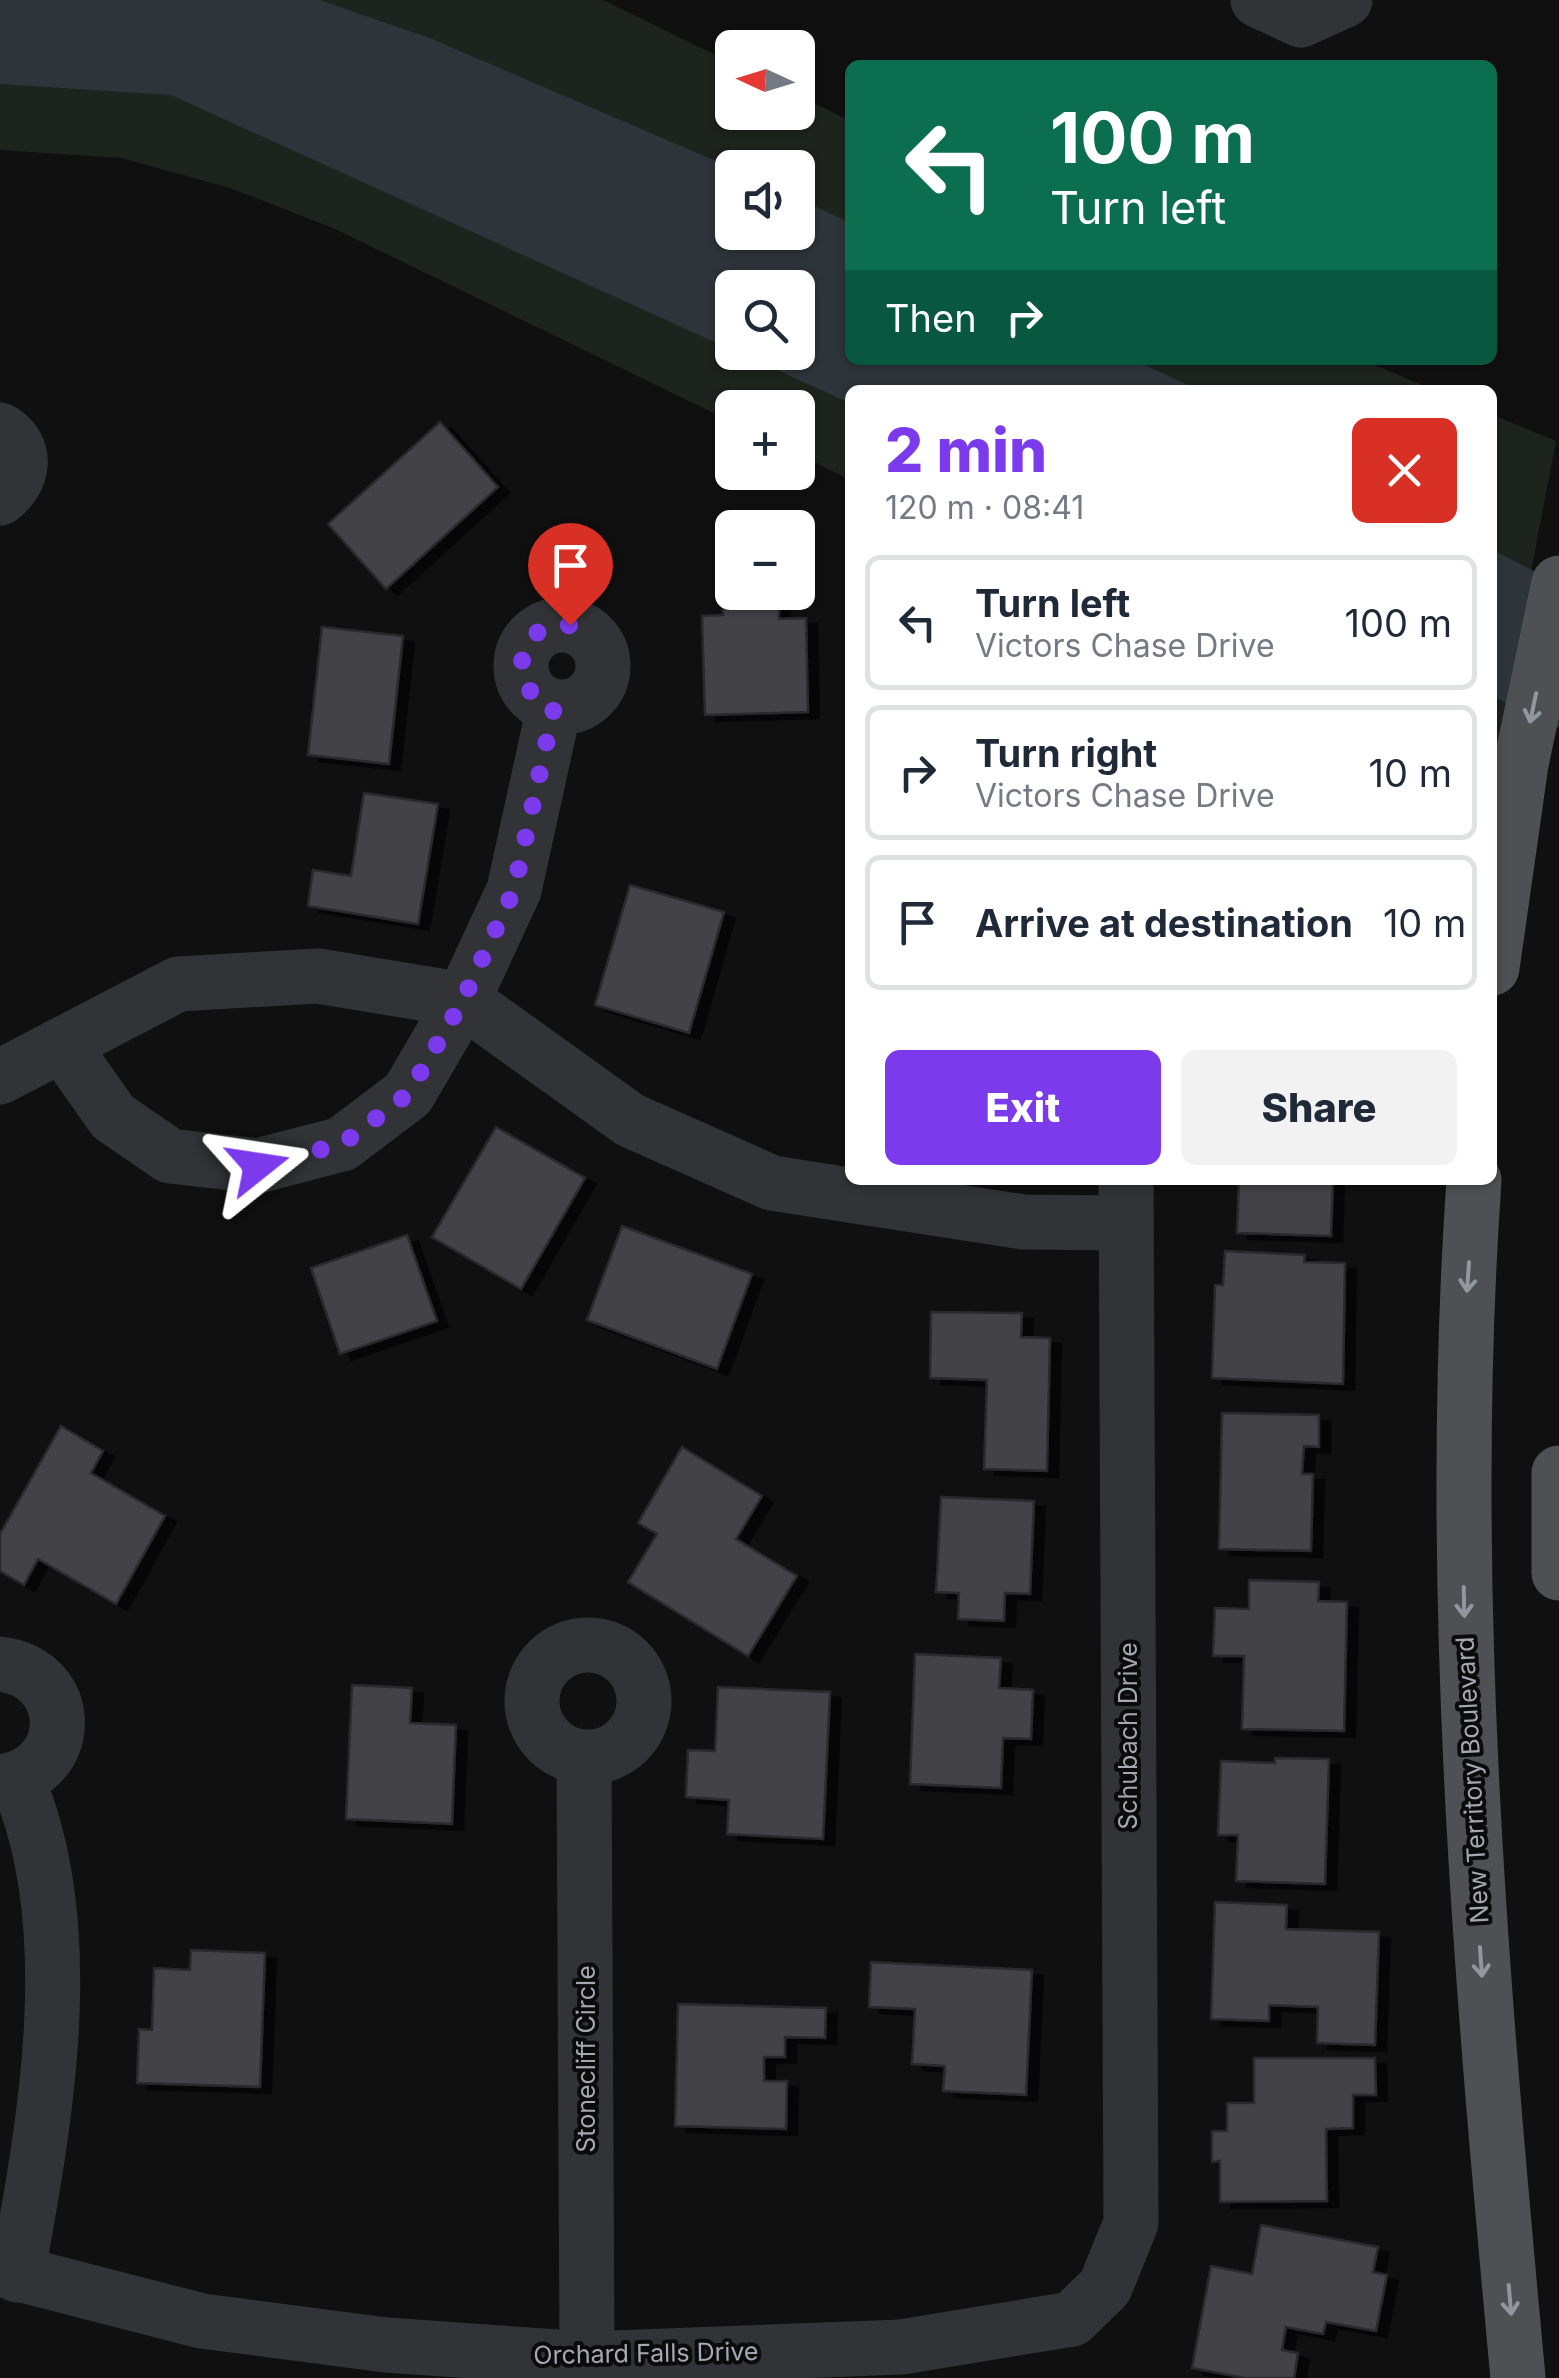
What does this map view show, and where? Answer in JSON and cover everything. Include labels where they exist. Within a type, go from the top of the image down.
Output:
[{"type":"main road","points":[[1497,934],[1522,764],[1559,583]]},
{"type":"main road","name":"New Territory Boulevard","points":[[1474,1185],[1461,1379],[1464,1610],[1488,2069],[1518,2378]]},
{"type":"main road","points":[[1559,1473],[1559,1572]]},
{"type":"street","points":[[1258,0],[1300,20],[1335,6]]},
{"type":"street","points":[[0,430],[18,448],[22,462],[20,477],[0,498]]},
{"type":"street","points":[[63,1046],[113,1117],[170,1156],[258,1166],[342,1144],[408,1094],[463,1000],[514,890],[554,708]]},
{"type":"street","points":[[0,1077],[178,984],[318,976],[463,1000],[630,1120],[772,1183],[1023,1222],[1126,1201]]},
{"type":"street","name":"Schubach Drive","points":[[1105,2286],[1131,2223],[1126,1201]]},
{"type":"street","points":[[0,1664],[26,1670],[44,1684],[55,1704],[58,1728],[52,1750],[38,1768],[8,1781],[35,1822],[54,1972],[46,2118],[9,2272]]},
{"type":"street","name":"Stonecliff Circle","points":[[584,1758],[587,2359]]},
{"type":"street","name":"Orchard Falls Drive","points":[[9,2272],[202,2322],[386,2345],[587,2359],[901,2347],[1072,2320],[1105,2286]]},
{"type":"shaded area","points":[[0,0],[603,0],[715,55],[715,130],[815,130],[815,104],[845,118],[845,365],[1376,365],[1422,385],[845,385],[845,478],[815,462],[815,390],[715,390],[715,414],[333,228],[230,188],[121,158],[0,150]]},
{"type":"shaded area","points":[[0,0],[320,0],[432,39],[715,161],[715,250],[815,250],[815,206],[845,221],[845,365],[1146,365],[1188,385],[845,385],[845,401],[777,370],[815,370],[815,270],[715,270],[715,342],[171,95],[0,84]]},
{"type":"shaded area","points":[[1497,417],[1556,441],[1497,749]]},
{"type":"shaded area","points":[[1497,552],[1559,584],[1559,728],[1497,699]]},
{"type":"building","points":[[440,422],[498,487],[386,589],[328,524]]},
{"type":"building","points":[[723,610],[779,610],[779,619],[806,618],[808,712],[705,715],[702,616],[723,615]]},
{"type":"building","points":[[322,627],[403,636],[389,764],[308,755]]},
{"type":"building","points":[[364,793],[438,804],[418,924],[308,906],[313,870],[351,876]]},
{"type":"building","points":[[630,885],[724,912],[689,1033],[595,1005]]},
{"type":"building","points":[[496,1127],[585,1178],[521,1289],[432,1237]]},
{"type":"building","points":[[1239,1185],[1333,1185],[1331,1236],[1237,1233]]},
{"type":"building","points":[[622,1226],[752,1274],[717,1369],[587,1320]]},
{"type":"building","points":[[407,1235],[437,1321],[340,1354],[311,1268]]},
{"type":"building","points":[[1225,1251],[1305,1255],[1304,1262],[1345,1263],[1343,1384],[1212,1378],[1215,1285],[1223,1285]]},
{"type":"building","points":[[931,1312],[1022,1313],[1021,1337],[1050,1338],[1047,1471],[984,1469],[987,1380],[930,1378]]},
{"type":"building","points":[[1222,1413],[1319,1415],[1319,1447],[1304,1446],[1302,1474],[1313,1474],[1311,1551],[1219,1549]]},
{"type":"building","points":[[61,1426],[103,1451],[91,1473],[165,1516],[116,1604],[38,1559],[24,1585],[0,1571],[0,1534]]},
{"type":"building","points":[[682,1447],[762,1496],[736,1539],[797,1576],[748,1656],[628,1582],[657,1534],[638,1523]]},
{"type":"building","points":[[941,1497],[1034,1501],[1030,1594],[1005,1593],[1004,1621],[958,1619],[959,1593],[936,1592]]},
{"type":"building","points":[[1249,1580],[1319,1582],[1318,1601],[1347,1602],[1344,1731],[1242,1729],[1244,1656],[1213,1656],[1215,1608],[1249,1609]]},
{"type":"building","points":[[915,1654],[1001,1658],[999,1688],[1033,1690],[1031,1739],[1003,1738],[1001,1788],[910,1784]]},
{"type":"building","points":[[352,1685],[412,1688],[410,1723],[456,1725],[452,1824],[346,1819]]},
{"type":"building","points":[[718,1687],[830,1692],[823,1839],[727,1834],[729,1800],[686,1797],[688,1750],[715,1751]]},
{"type":"building","points":[[1275,1758],[1329,1759],[1325,1884],[1236,1881],[1238,1835],[1218,1835],[1221,1761],[1275,1763]]},
{"type":"building","points":[[1215,1902],[1287,1905],[1286,1929],[1379,1932],[1375,2045],[1317,2043],[1318,2007],[1269,2005],[1269,2021],[1211,2019]]},
{"type":"building","points":[[191,1950],[265,1953],[260,2087],[137,2083],[139,2029],[152,2030],[154,1968],[190,1970]]},
{"type":"building","points":[[871,1962],[1032,1970],[1026,2095],[943,2091],[945,2066],[912,2064],[915,2009],[869,2007]]},
{"type":"building","points":[[678,2004],[826,2008],[825,2038],[785,2037],[785,2057],[764,2057],[764,2081],[787,2081],[786,2129],[675,2126]]},
{"type":"building","points":[[1254,2058],[1375,2058],[1376,2095],[1353,2095],[1353,2128],[1326,2129],[1327,2201],[1220,2202],[1220,2161],[1212,2162],[1212,2131],[1227,2131],[1227,2103],[1254,2103]]},
{"type":"building","points":[[1261,2225],[1378,2247],[1373,2272],[1387,2275],[1376,2331],[1326,2322],[1323,2334],[1286,2327],[1282,2350],[1298,2353],[1294,2378],[1245,2378],[1192,2368],[1211,2266],[1252,2274]]},
{"type":"route","points":[[258,1166],[342,1144],[408,1094],[463,1000],[514,890],[554,708],[539,702],[528,690],[521,675],[521,659],[538,632],[554,625],[570,625]]}]
